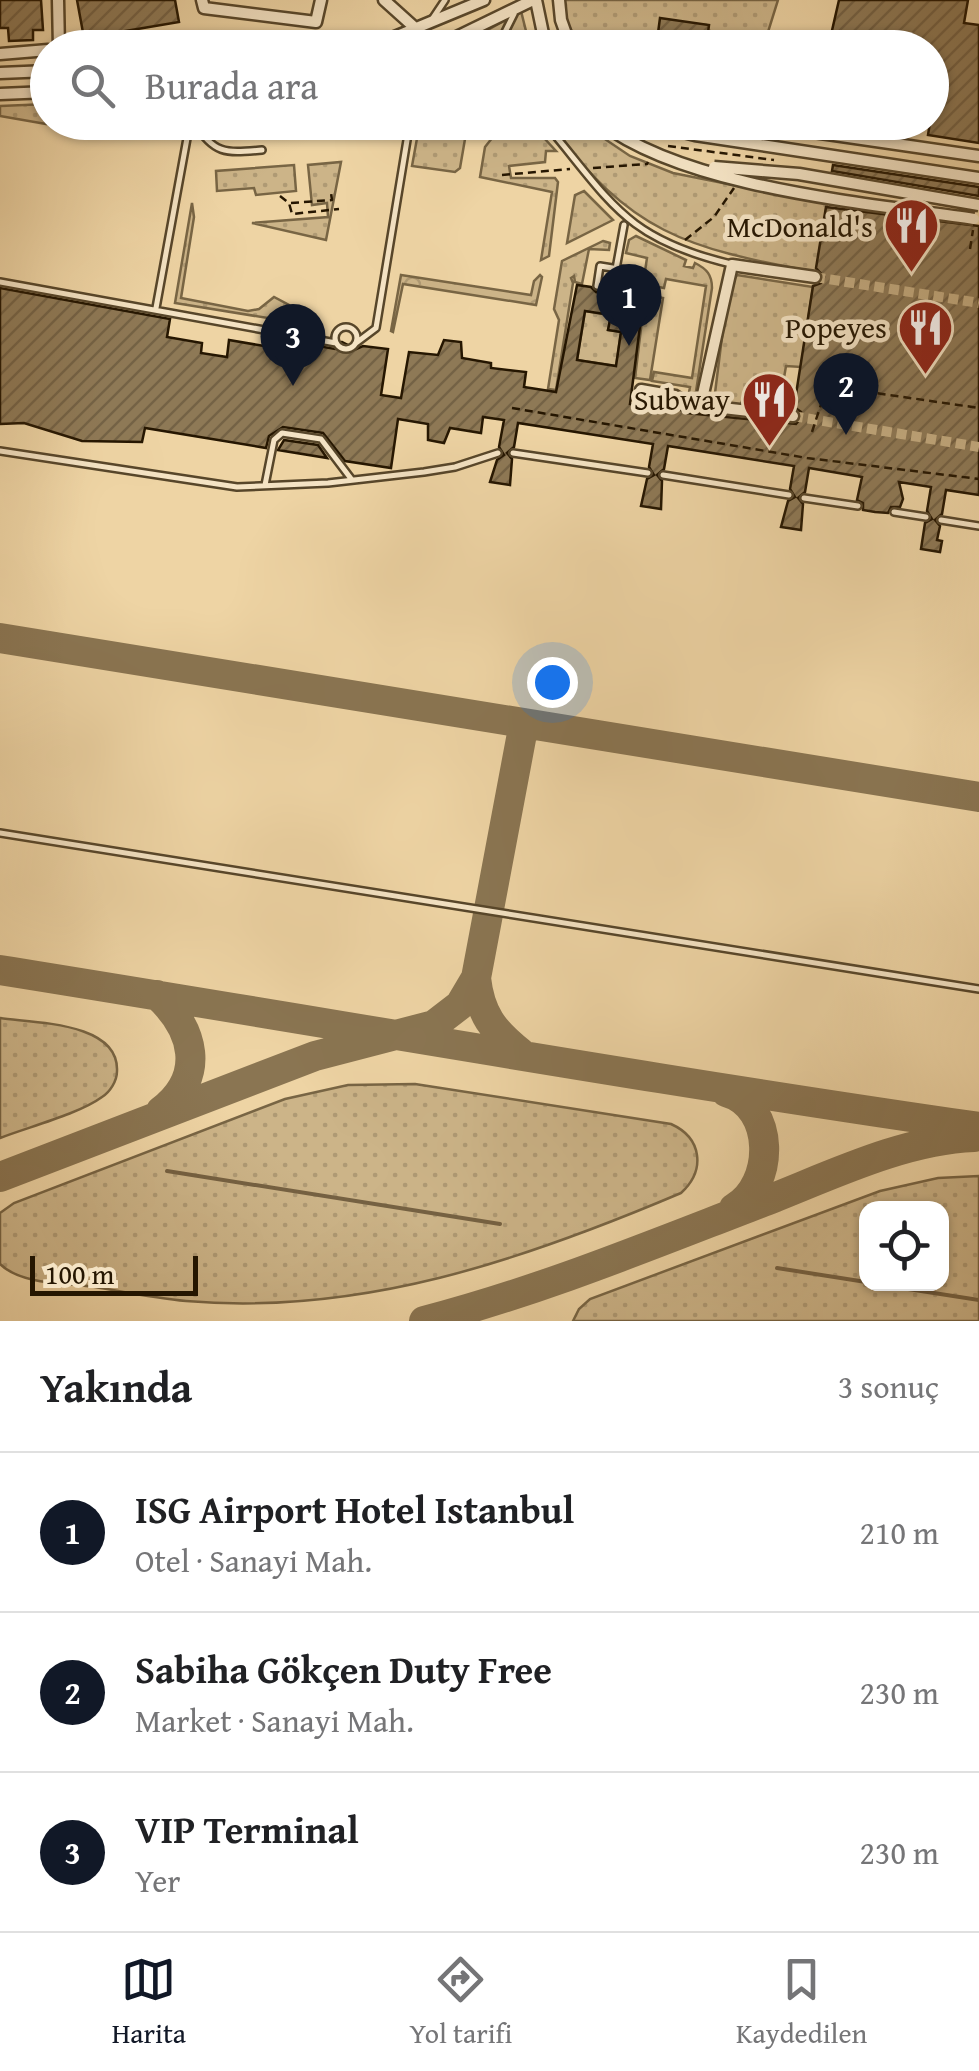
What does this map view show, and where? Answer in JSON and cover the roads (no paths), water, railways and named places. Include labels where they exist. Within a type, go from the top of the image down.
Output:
[{"type":"street","points":[[58,0],[59,30]]},
{"type":"street","points":[[202,0],[204,8],[316,22],[321,0]]},
{"type":"street","points":[[384,0],[416,27]]},
{"type":"street","points":[[412,30],[484,0]]},
{"type":"street","points":[[471,30],[535,0],[542,30]]},
{"type":"street","points":[[559,0],[565,30]]},
{"type":"street","points":[[0,54],[30,52]]},
{"type":"street","points":[[0,72],[30,71]]},
{"type":"street","points":[[0,94],[30,93]]},
{"type":"street","points":[[627,140],[688,166],[976,224]]},
{"type":"street","points":[[730,140],[979,178]]},
{"type":"street","points":[[869,140],[979,156]]},
{"type":"street","points":[[688,166],[798,174],[979,205]]},
{"type":"street","points":[[701,404],[732,264],[815,277]]},
{"type":"street","points":[[641,390],[675,396],[688,404],[793,416]]},
{"type":"lane","points":[[431,21],[446,0]]},
{"type":"lane","points":[[507,30],[522,5]]},
{"type":"lane","points":[[416,27],[422,30]]},
{"type":"lane","points":[[156,308],[189,140]]},
{"type":"lane","points":[[205,140],[218,150],[262,150]]},
{"type":"lane","points":[[0,282],[156,308],[336,343],[348,349],[376,328],[407,140]]},
{"type":"lane","points":[[558,140],[606,200],[649,236],[732,264]]},
{"type":"lane","points":[[616,269],[624,225]]},
{"type":"lane","points":[[600,266],[616,269],[632,272],[628,291],[597,286],[600,266]]},
{"type":"lane","points":[[336,343],[336,334],[347,327],[355,332],[356,343]]},
{"type":"lane","points":[[265,485],[275,436],[282,433],[318,437],[352,480]]},
{"type":"lane","points":[[0,450],[197,484],[238,487],[352,480],[456,467],[498,453]]},
{"type":"lane","points":[[513,453],[648,473]]},
{"type":"lane","points":[[663,475],[790,495]]},
{"type":"lane","points":[[804,498],[858,506]]},
{"type":"lane","points":[[894,512],[926,518]]},
{"type":"lane","points":[[941,520],[979,526]]},
{"type":"lane","points":[[0,833],[979,989]]},
{"type":"waterway","points":[[167,1171],[500,1224]]},
{"type":"waterway","points":[[777,1268],[859,1281]]},
{"type":"waterway","points":[[921,1291],[979,1300]]},
{"type":"tunnel","points":[[815,277],[979,303]]},
{"type":"tunnel","points":[[793,416],[979,447]]},
{"type":"place","name":"McDonald's","points":[[912,275]]},
{"type":"place","name":"ISG Airport Hotel Istanbul","points":[[629,346]]},
{"type":"place","name":"Popeyes","points":[[926,376]]},
{"type":"place","name":"VIP Terminal","points":[[293,386]]},
{"type":"place","name":"Sabiha Gökçen Duty Free","points":[[846,435]]},
{"type":"place","name":"Subway","points":[[769,448]]}]
